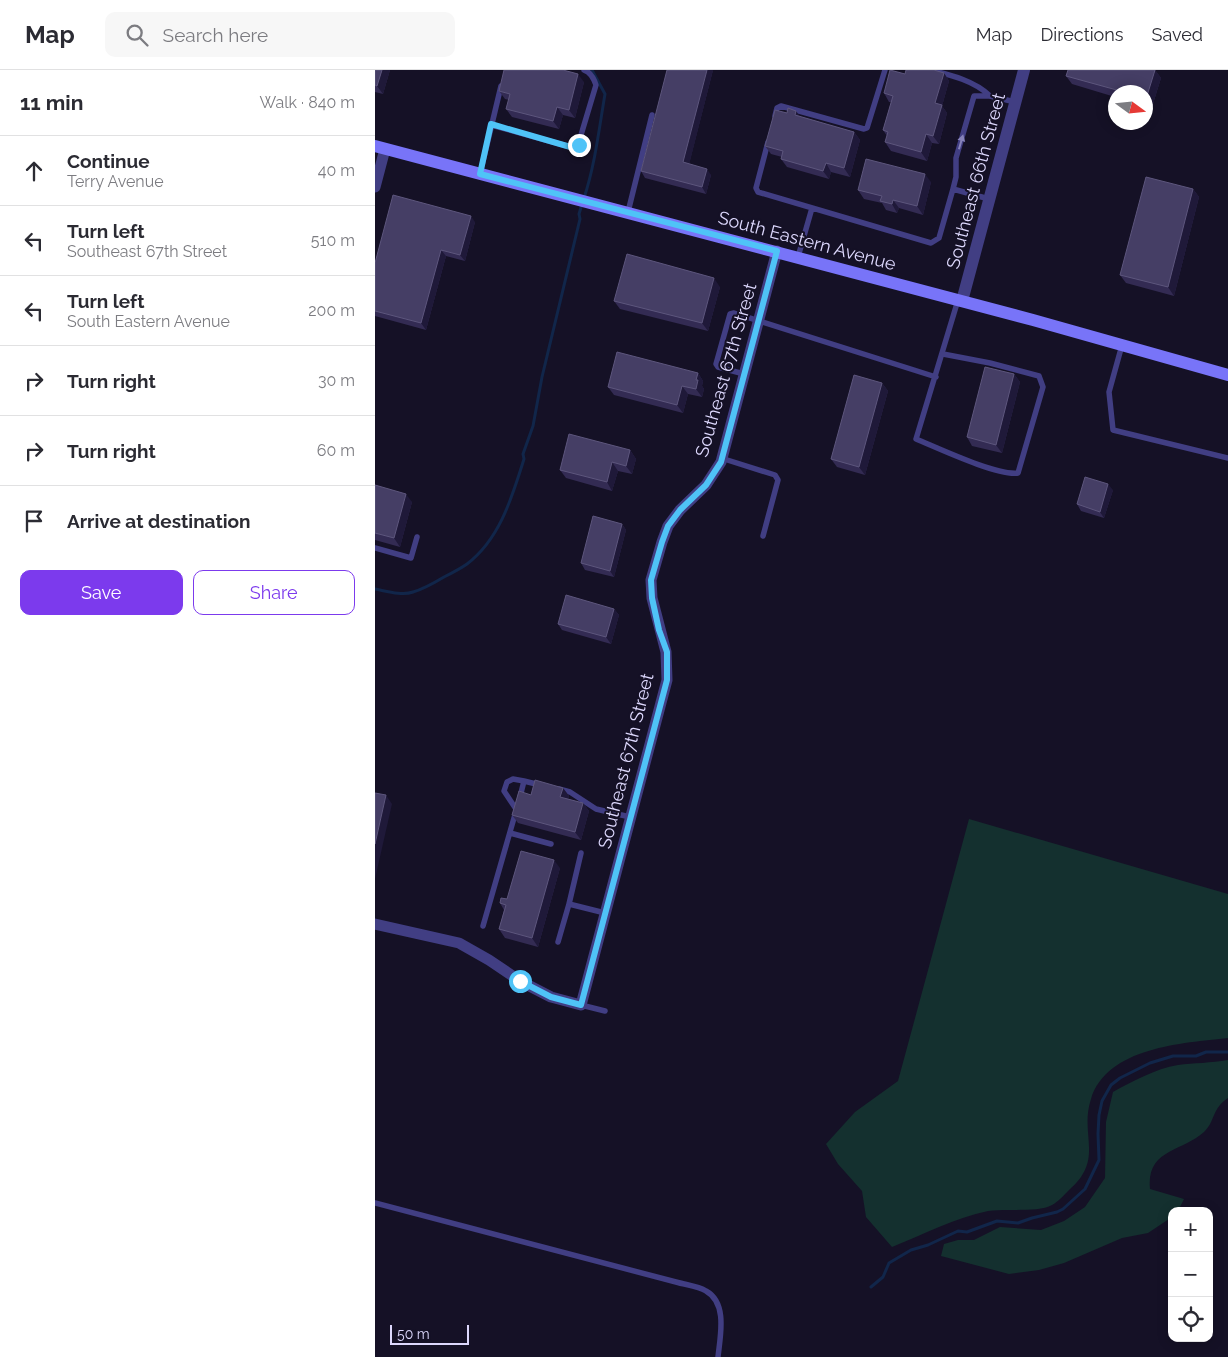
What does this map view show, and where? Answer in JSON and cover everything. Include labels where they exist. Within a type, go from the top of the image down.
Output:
[{"type":"main road","name":"South Eastern Avenue","points":[[380,147],[960,300],[1228,375]]},
{"type":"street","name":"Southeast 66th Street","points":[[960,300],[1024,70]]},
{"type":"street","points":[[375,187],[380,147]]},
{"type":"street","name":"Southeast 67th Street","points":[[581,1005],[667,680],[667,652],[659,630],[652,598],[651,580],[668,526],[680,510],[714,475],[721,458],[777,251]]},
{"type":"street","points":[[375,924],[459,943],[520,981],[551,997],[581,1005]]},
{"type":"lane","points":[[491,124],[574,148],[579,145],[596,85],[593,78],[584,70]]},
{"type":"lane","points":[[773,126],[777,108],[781,106],[865,129],[867,128],[885,70]]},
{"type":"lane","points":[[930,70],[951,75],[982,88],[990,96]]},
{"type":"lane","points":[[480,174],[503,78]]},
{"type":"lane","points":[[770,135],[756,190],[931,243],[939,238],[956,177],[956,158],[974,96],[990,96],[1015,102]]},
{"type":"lane","points":[[628,212],[653,115]]},
{"type":"lane","points":[[953,190],[989,199]]},
{"type":"lane","points":[[798,257],[812,208]]},
{"type":"lane","points":[[943,354],[990,363],[1039,376],[1043,387],[1017,473],[1009,474],[916,439],[960,300]]},
{"type":"lane","points":[[744,374],[718,368],[716,364],[731,314],[734,313],[935,377]]},
{"type":"lane","points":[[1122,345],[1109,392],[1113,430],[1228,458]]},
{"type":"lane","points":[[721,458],[775,475],[778,480],[763,536]]},
{"type":"lane","points":[[375,548],[411,558],[417,537]]},
{"type":"lane","points":[[516,810],[504,791],[507,782],[513,779],[543,785]]},
{"type":"lane","points":[[483,926],[524,781]]},
{"type":"lane","points":[[551,788],[570,792],[596,809],[630,817]]},
{"type":"lane","points":[[510,833],[551,844]]},
{"type":"lane","points":[[558,942],[581,853]]},
{"type":"lane","points":[[569,904],[605,913]]},
{"type":"lane","points":[[581,1005],[605,1011]]},
{"type":"lane","points":[[375,1203],[707,1291],[717,1302],[721,1320],[719,1357]]},
{"type":"green space","points":[[969,819],[1228,894],[1228,1038],[1190,1042],[1149,1051],[1130,1058],[1113,1068],[1100,1082],[1091,1099],[1088,1112],[1089,1157],[1086,1168],[1080,1179],[1054,1204],[1038,1209],[995,1210],[976,1214],[892,1247],[866,1217],[862,1191],[838,1164],[826,1144],[855,1112],[898,1081]]},
{"type":"green space","points":[[1228,1060],[1228,1098],[1219,1106],[1204,1132],[1195,1139],[1167,1153],[1154,1166],[1150,1176],[1150,1189],[1184,1199],[1180,1207],[1168,1207],[1168,1220],[1148,1233],[1122,1238],[1064,1263],[1039,1270],[1009,1274],[941,1256],[944,1244],[958,1240],[974,1240],[1000,1227],[1041,1230],[1064,1221],[1085,1207],[1105,1178],[1106,1122],[1113,1092],[1161,1069],[1178,1065]]},
{"type":"building","points":[[375,70],[382,70],[377,86],[375,85]]},
{"type":"building","points":[[504,70],[563,70],[578,74],[569,110],[557,107],[553,121],[506,109],[510,94],[499,91]]},
{"type":"building","points":[[667,70],[707,70],[683,162],[707,169],[702,187],[641,171]]},
{"type":"building","points":[[890,70],[905,74],[906,70],[934,70],[944,73],[935,103],[942,105],[933,136],[926,134],[921,152],[885,142],[888,132],[883,130],[893,96],[884,93]]},
{"type":"building","points":[[1068,70],[1155,70],[1150,85],[1108,85],[1108,88],[1066,76]]},
{"type":"building","points":[[788,108],[796,111],[795,115],[854,132],[844,168],[826,163],[823,171],[781,159],[783,151],[765,146],[775,110],[787,113]]},
{"type":"building","points":[[866,159],[925,174],[917,206],[893,200],[892,204],[880,201],[882,196],[858,190]]},
{"type":"building","points":[[1146,177],[1193,189],[1168,287],[1120,275]]},
{"type":"building","points":[[393,195],[471,216],[460,255],[441,250],[421,323],[375,311],[375,263]]},
{"type":"building","points":[[627,254],[714,278],[702,323],[614,301]]},
{"type":"building","points":[[617,352],[698,373],[696,389],[682,386],[677,405],[608,387]]},
{"type":"building","points":[[985,367],[1014,374],[996,445],[967,437]]},
{"type":"building","points":[[854,375],[882,383],[859,467],[831,459]]},
{"type":"building","points":[[569,434],[630,450],[626,466],[612,462],[607,482],[560,470]]},
{"type":"building","points":[[1085,477],[1108,484],[1100,512],[1077,504]]},
{"type":"building","points":[[375,485],[406,494],[394,538],[375,533]]},
{"type":"building","points":[[593,516],[622,524],[610,571],[581,563]]},
{"type":"building","points":[[566,595],[614,609],[606,637],[558,624]]},
{"type":"building","points":[[535,780],[563,788],[560,797],[583,803],[575,832],[512,815],[519,791],[531,795]]},
{"type":"building","points":[[375,793],[386,795],[375,844]]},
{"type":"building","points":[[521,851],[554,860],[532,938],[499,929],[506,905],[500,903],[501,898],[507,899]]},
{"type":"waterway","points":[[584,198],[594,160],[605,94],[592,70]]},
{"type":"waterway","points":[[375,589],[404,594],[425,588],[467,564],[478,554],[496,530],[515,488],[524,459],[523,454],[533,426],[542,377],[582,204]]},
{"type":"waterway","points":[[871,1287],[883,1277],[889,1263],[911,1250],[928,1245],[958,1231],[967,1232],[997,1221],[1018,1223],[1063,1209],[1085,1189],[1099,1160],[1099,1115],[1102,1101],[1111,1085],[1120,1078],[1150,1063],[1173,1056],[1196,1056],[1206,1052],[1228,1052]]},
{"type":"route","points":[[520,981],[551,997],[581,1005],[667,680],[667,652],[659,630],[652,598],[651,580],[668,526],[680,510],[706,485],[721,462],[723,448],[777,251],[480,174],[491,124],[574,148],[579,145]]}]
